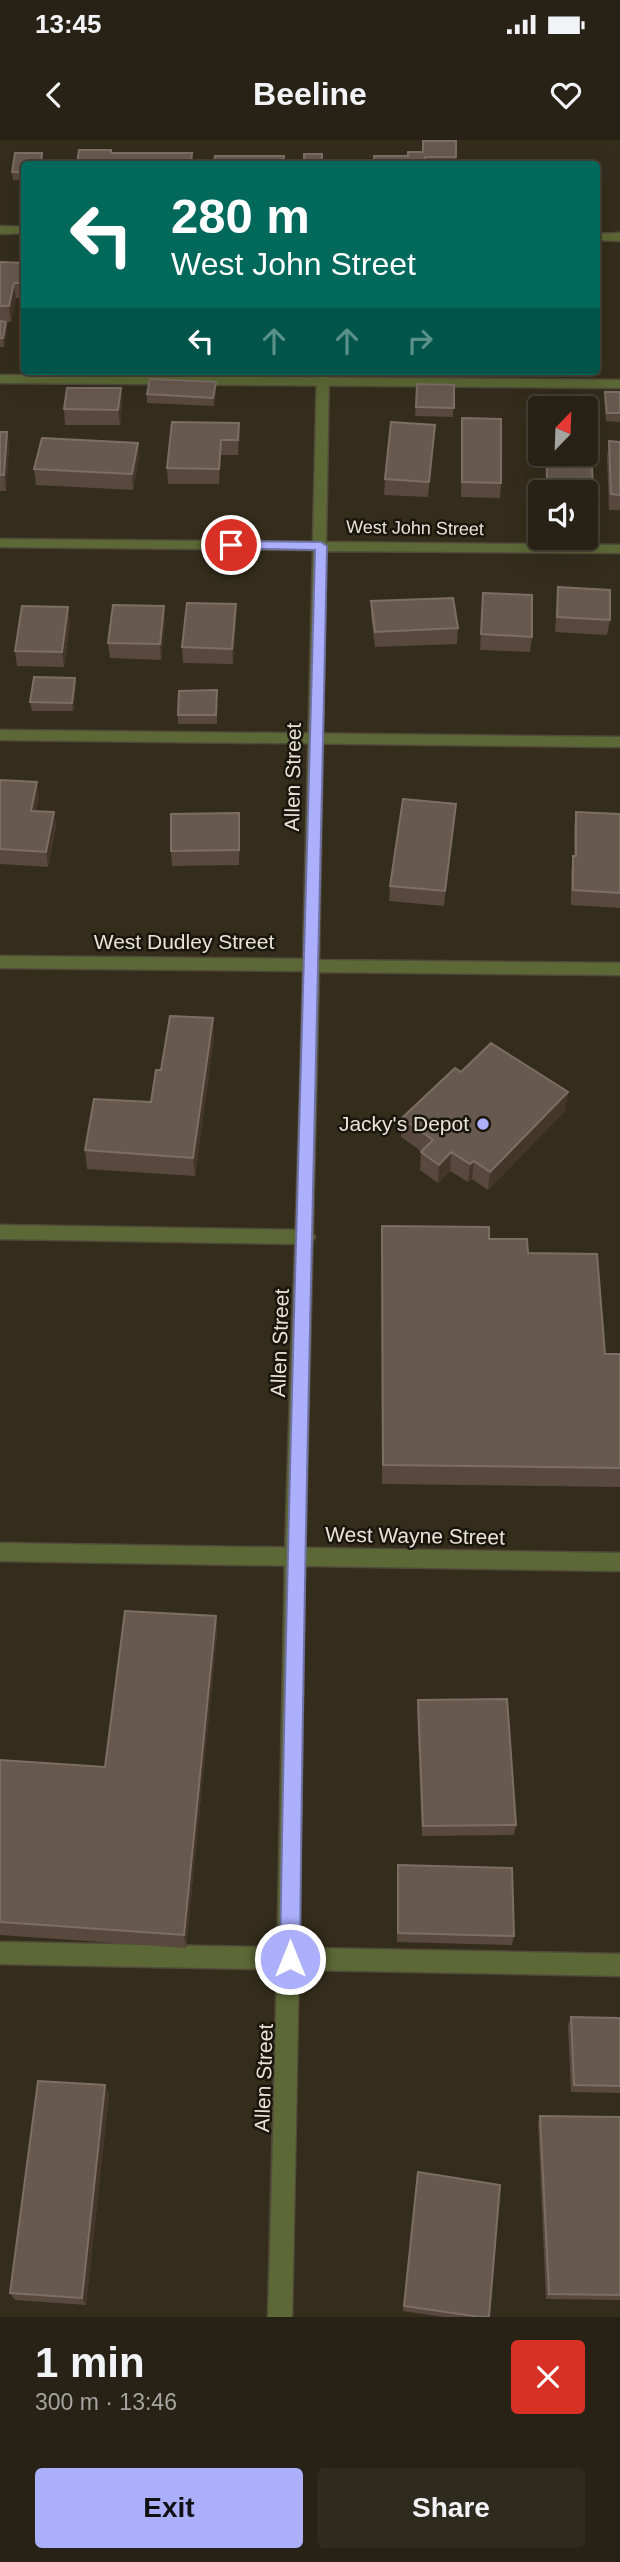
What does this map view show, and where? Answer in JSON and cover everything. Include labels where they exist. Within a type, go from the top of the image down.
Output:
[{"type":"street","points":[[0,230],[21,230]]},
{"type":"street","points":[[600,237],[620,237]]},
{"type":"street","points":[[0,379],[323,376],[620,384]]},
{"type":"street","name":"Allen Street","points":[[280,2317],[323,376]]},
{"type":"street","name":"West John Street","points":[[0,543],[620,549]]},
{"type":"street","points":[[0,735],[620,742]]},
{"type":"street","name":"West Dudley Street","points":[[0,962],[620,969]]},
{"type":"street","points":[[0,1232],[306,1237]]},
{"type":"street","name":"West Wayne Street","points":[[0,1552],[620,1562]]},
{"type":"street","points":[[0,1953],[620,1965]]},
{"type":"building","points":[[423,141],[456,141],[456,157],[425,157],[425,161],[374,161],[374,156],[408,156],[408,152],[423,152]]},
{"type":"building","points":[[79,150],[111,150],[111,153],[192,153],[191,161],[77,161]]},
{"type":"building","points":[[15,153],[42,153],[41,161],[21,161],[21,172],[12,172]]},
{"type":"building","points":[[304,154],[322,154],[322,161],[304,161]]},
{"type":"building","points":[[215,156],[284,156],[283,161],[214,161]]},
{"type":"building","points":[[0,262],[21,263],[21,283],[14,283],[9,306],[0,306]]},
{"type":"building","points":[[0,321],[6,322],[3,338],[0,338]]},
{"type":"building","points":[[150,379],[216,382],[213,398],[147,394]]},
{"type":"building","points":[[417,384],[454,385],[454,408],[416,407]]},
{"type":"building","points":[[67,388],[121,388],[118,410],[64,409]]},
{"type":"building","points":[[605,392],[620,392],[620,413],[607,413]]},
{"type":"building","points":[[462,418],[501,419],[501,483],[462,482]]},
{"type":"building","points":[[172,422],[239,423],[238,440],[221,440],[219,469],[167,468]]},
{"type":"building","points":[[391,422],[435,425],[429,482],[385,479]]},
{"type":"building","points":[[0,432],[7,432],[4,475],[0,475]]},
{"type":"building","points":[[42,438],[138,443],[132,474],[34,469]]},
{"type":"building","points":[[609,441],[620,442],[620,495],[611,494]]},
{"type":"building","points":[[547,466],[592,466],[593,480],[547,480]]},
{"type":"building","points":[[558,587],[610,590],[610,620],[557,617]]},
{"type":"building","points":[[483,593],[532,595],[532,637],[481,634]]},
{"type":"building","points":[[453,598],[458,628],[375,632],[371,601]]},
{"type":"building","points":[[187,603],[236,604],[232,649],[182,647]]},
{"type":"building","points":[[113,605],[164,606],[160,644],[108,643]]},
{"type":"building","points":[[22,606],[68,607],[62,652],[15,651]]},
{"type":"building","points":[[34,677],[75,678],[72,703],[30,702]]},
{"type":"building","points":[[217,690],[216,715],[178,715],[179,691]]},
{"type":"building","points":[[0,780],[37,782],[31,811],[54,812],[46,852],[0,849]]},
{"type":"building","points":[[403,799],[456,804],[445,891],[390,886]]},
{"type":"building","points":[[576,812],[620,814],[620,893],[573,890]]},
{"type":"building","points":[[239,813],[239,850],[171,851],[171,814]]},
{"type":"building","points":[[170,1016],[213,1018],[193,1158],[85,1150],[94,1099],[151,1102],[156,1070],[161,1070]]},
{"type":"building","name":"Jacky's Depot","points":[[491,1043],[568,1092],[490,1172],[474,1161],[470,1164],[451,1152],[439,1165],[421,1152],[433,1140],[402,1118],[455,1068],[461,1072]]},
{"type":"building","points":[[382,1226],[489,1227],[489,1239],[527,1239],[528,1253],[597,1254],[605,1354],[620,1354],[620,1468],[383,1465]]},
{"type":"building","points":[[125,1611],[216,1616],[184,1935],[0,1922],[0,1760],[105,1767]]},
{"type":"building","points":[[507,1699],[516,1825],[423,1826],[418,1700]]},
{"type":"building","points":[[398,1865],[512,1868],[514,1936],[398,1933]]},
{"type":"building","points":[[571,2017],[620,2018],[620,2086],[574,2085]]},
{"type":"building","points":[[38,2081],[105,2085],[82,2298],[10,2293]]},
{"type":"building","points":[[540,2116],[620,2117],[620,2295],[549,2294]]},
{"type":"building","points":[[418,2172],[500,2185],[489,2317],[404,2306]]},
{"type":"place","name":"Jacky's Depot","points":[[483,1124]]},
{"type":"route","points":[[231,545],[321,546],[306,1237],[295,1557],[290,1959]]}]
